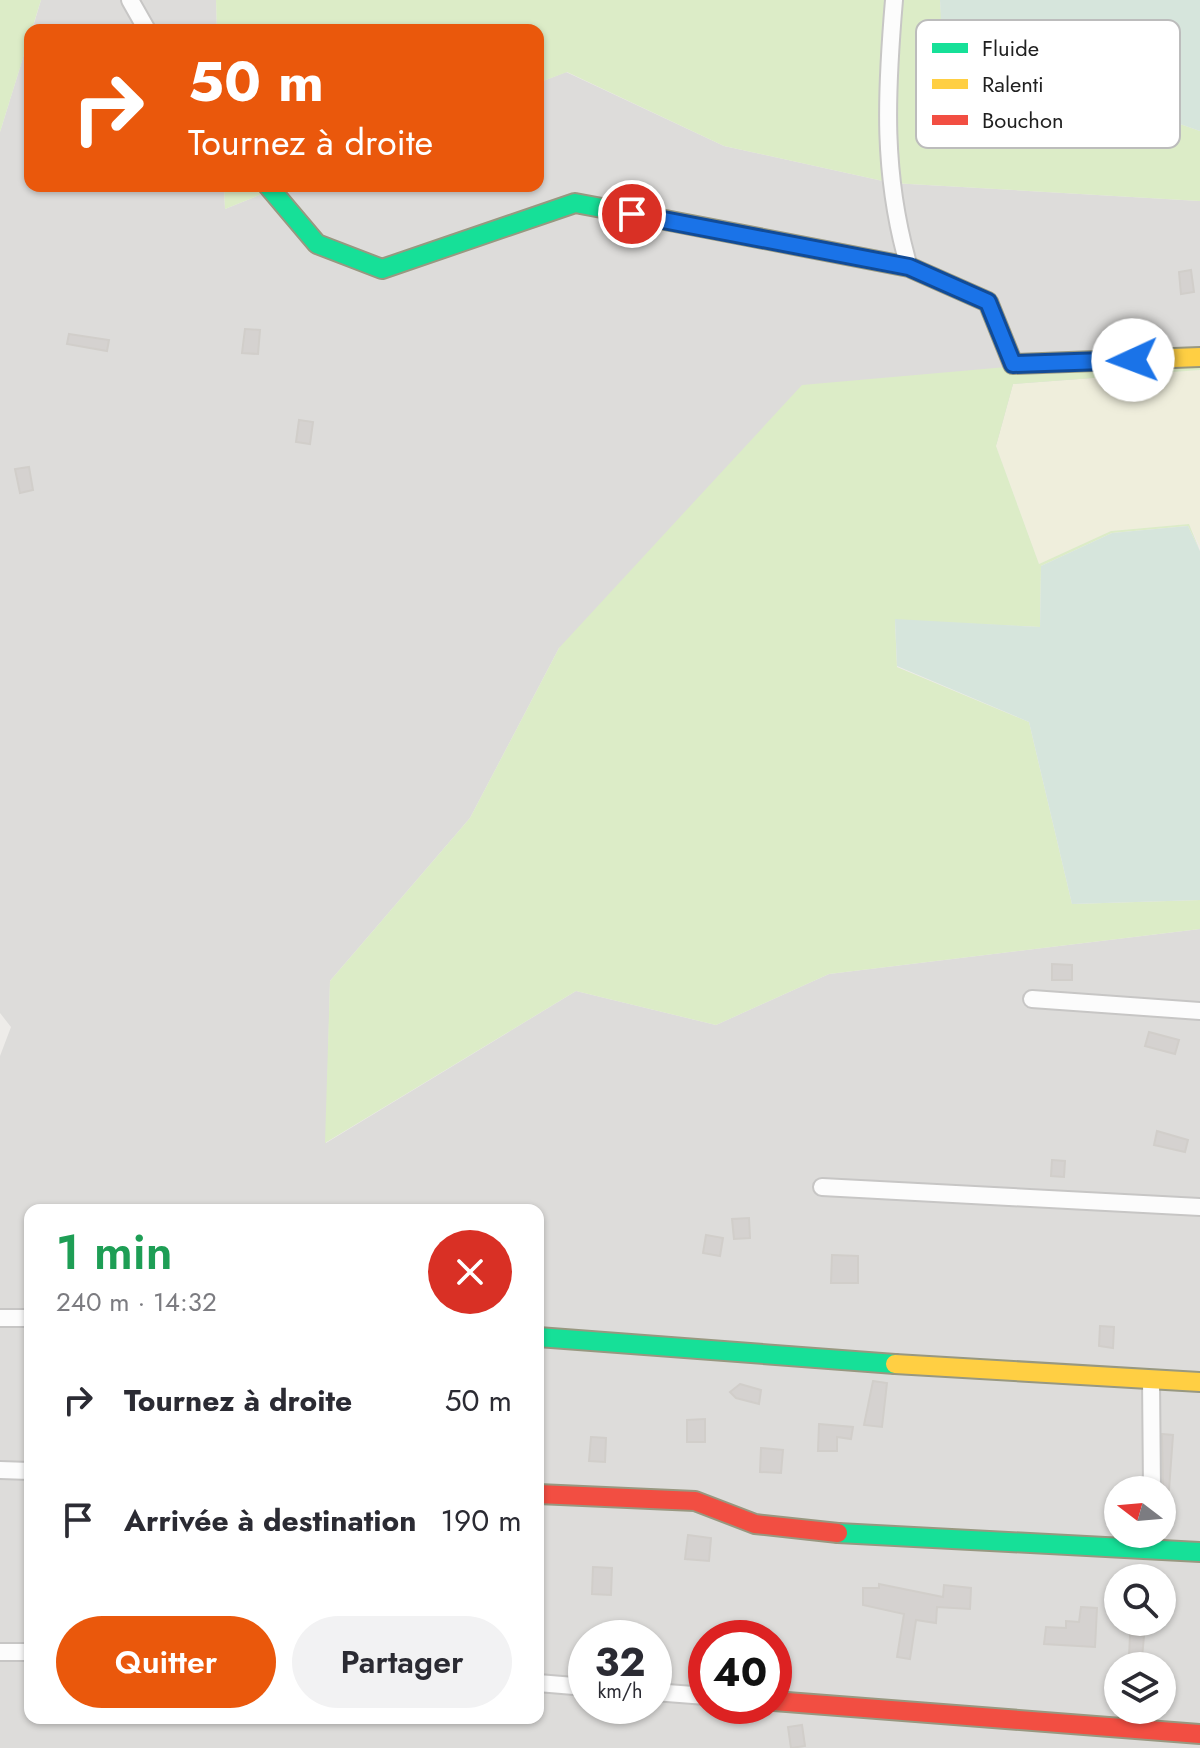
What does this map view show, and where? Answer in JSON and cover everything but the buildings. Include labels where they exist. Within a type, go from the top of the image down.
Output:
[{"type":"street","points":[[130,0],[144,24]]},
{"type":"street","points":[[894,0],[887,153],[894,217],[909,267]]},
{"type":"street","points":[[273,192],[317,244],[382,269],[575,203],[909,267],[988,302],[1013,364],[1200,357]]},
{"type":"street","points":[[1032,999],[1200,1011]]},
{"type":"street","points":[[822,1187],[1200,1207]]},
{"type":"street","points":[[0,1318],[24,1318]]},
{"type":"street","points":[[544,1337],[640,1342],[766,1356],[1200,1382]]},
{"type":"street","points":[[1151,1379],[1152,1476]]},
{"type":"street","points":[[0,1470],[24,1471]]},
{"type":"street","points":[[544,1494],[695,1501],[755,1524],[827,1532],[1104,1540]]},
{"type":"street","points":[[1176,1547],[1200,1552]]},
{"type":"street","points":[[0,1652],[24,1652]]},
{"type":"street","points":[[544,1684],[568,1686]]},
{"type":"street","points":[[792,1702],[1200,1734]]},
{"type":"shaded area","points":[[41,0],[216,0],[217,24],[34,24]]},
{"type":"shaded area","points":[[940,0],[1200,0],[1200,131],[1180,124],[1180,20],[941,20]]},
{"type":"shaded area","points":[[24,54],[24,192],[224,192],[225,209],[267,192],[544,192],[544,81],[566,72],[724,146],[892,183],[1200,201],[1200,350],[559,648],[470,818],[330,981],[326,1143],[576,991],[716,1025],[829,974],[1200,929],[1200,1748],[0,1748],[0,1056],[11,1027],[0,1013],[0,132]]},
{"type":"shaded area","points":[[1188,526],[1200,551],[1200,900],[1072,904],[1029,722],[897,666],[895,619],[1040,627],[1041,566],[1112,533]]},
{"type":"green space","points":[[0,0],[41,0],[34,24],[24,24],[24,55],[0,132]]},
{"type":"green space","points":[[216,0],[940,0],[941,20],[916,20],[916,148],[1180,148],[1180,124],[1200,131],[1200,201],[892,183],[724,146],[567,72],[544,81],[544,24],[217,24]]},
{"type":"green space","points":[[224,192],[267,192],[225,209]]},
{"type":"green space","points":[[1200,350],[1200,370],[1013,384],[996,446],[1039,564],[1111,531],[1189,524],[1200,551],[1188,526],[1112,533],[1041,566],[1040,627],[895,620],[897,667],[1029,722],[1072,904],[1200,900],[1200,929],[829,974],[716,1025],[576,991],[325,1143],[330,981],[470,818],[559,648],[802,385]]},
{"type":"green space","points":[[1200,370],[1200,547],[1189,524],[1111,531],[1039,564],[996,446],[1013,384]]},
{"type":"traffic: fast","points":[[273,192],[317,244],[382,269],[575,203],[634,214]]},
{"type":"traffic: fast","points":[[544,1337],[895,1364]]},
{"type":"traffic: fast","points":[[838,1533],[1200,1552]]},
{"type":"traffic: slow","points":[[634,214],[909,267],[988,302],[1013,364],[1200,357]]},
{"type":"traffic: slow","points":[[895,1364],[1200,1382]]},
{"type":"traffic: jam","points":[[544,1494],[695,1501],[755,1524],[838,1533]]},
{"type":"traffic: jam","points":[[792,1702],[1200,1734]]},
{"type":"route","points":[[632,214],[909,267],[988,302],[1013,364],[1133,360]]}]
